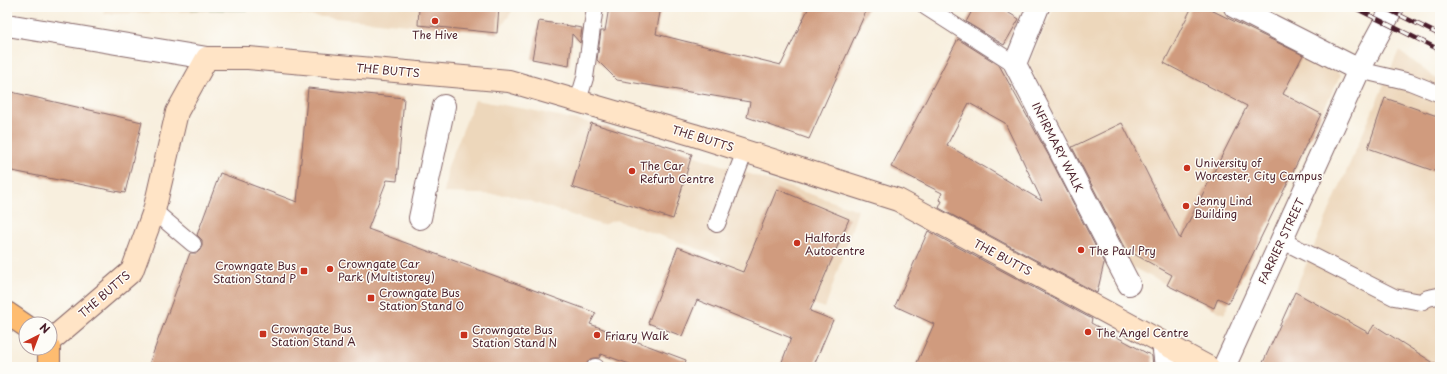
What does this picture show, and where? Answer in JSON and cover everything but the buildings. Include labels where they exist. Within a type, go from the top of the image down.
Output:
[{"type":"main road","name":"THE BUTTS","points":[[58,334],[132,271],[154,211],[177,112],[207,58],[248,58],[509,81],[745,151],[898,200],[1208,367]]},
{"type":"main road","points":[[7,313],[18,321]]},
{"type":"main road","points":[[49,356],[49,367]]},
{"type":"street","points":[[1015,64],[1038,7]]},
{"type":"street","points":[[1235,7],[1359,70]]},
{"type":"street","name":"FARRIER STREET","points":[[1224,367],[1359,70],[1393,7]]},
{"type":"street","name":"THE BUTTS","points":[[7,25],[207,58]]},
{"type":"street","name":"INFIRMARY WALK","points":[[1015,64],[1129,284]]},
{"type":"street","points":[[420,218],[444,106]]},
{"type":"street","points":[[1163,343],[1166,367]]},
{"type":"lane","points":[[578,101],[585,78],[595,7]]},
{"type":"lane","points":[[926,7],[1015,64]]},
{"type":"lane","points":[[1359,70],[1410,82],[1440,94]]},
{"type":"lane","points":[[717,224],[745,151]]},
{"type":"lane","points":[[154,211],[193,244]]},
{"type":"lane","points":[[1281,240],[1394,297],[1421,302],[1428,298],[1440,297]]},
{"type":"shaded area","name":"The Hive","points":[[104,7],[515,7],[497,33],[247,10],[104,14]]},
{"type":"shaded area","name":"Jenny Lind Building","points":[[1054,7],[1237,7],[1341,74],[1224,314],[1122,262],[1029,63]]},
{"type":"shaded area","points":[[1399,50],[1440,82],[1440,367],[1264,367],[1262,366]]},
{"type":"shaded area","points":[[475,100],[591,123],[858,210],[825,308],[720,269],[721,257],[616,220],[602,225],[511,195],[444,193],[448,166]]},
{"type":"green space","points":[[247,7],[247,10],[118,8]]},
{"type":"railway","points":[[1353,7],[1440,50]]},
{"type":"railway","points":[[1383,7],[1440,35]]},
{"type":"place","name":"The Hive","points":[[435,21]]},
{"type":"place","name":"University of Worcester, City Campus","points":[[1187,168]]},
{"type":"place","name":"The Car Refurb Centre","points":[[632,171]]},
{"type":"place","name":"Jenny Lind Building","points":[[1186,206]]},
{"type":"place","name":"Halfords Autocentre","points":[[797,243]]},
{"type":"place","name":"The Paul Pry","points":[[1081,250]]},
{"type":"place","name":"Crowngate Car Park (Multistorey)","points":[[330,269]]},
{"type":"place","name":"Crowngate Bus Station Stand P","points":[[304,271]]},
{"type":"place","name":"Crowngate Bus Station Stand O","points":[[371,298]]},
{"type":"place","name":"The Angel Centre","points":[[1088,332]]},
{"type":"place","name":"Crowngate Bus Station Stand A","points":[[263,334]]},
{"type":"place","name":"Crowngate Bus Station Stand N","points":[[464,335]]},
{"type":"place","name":"Friary Walk","points":[[597,335]]}]
